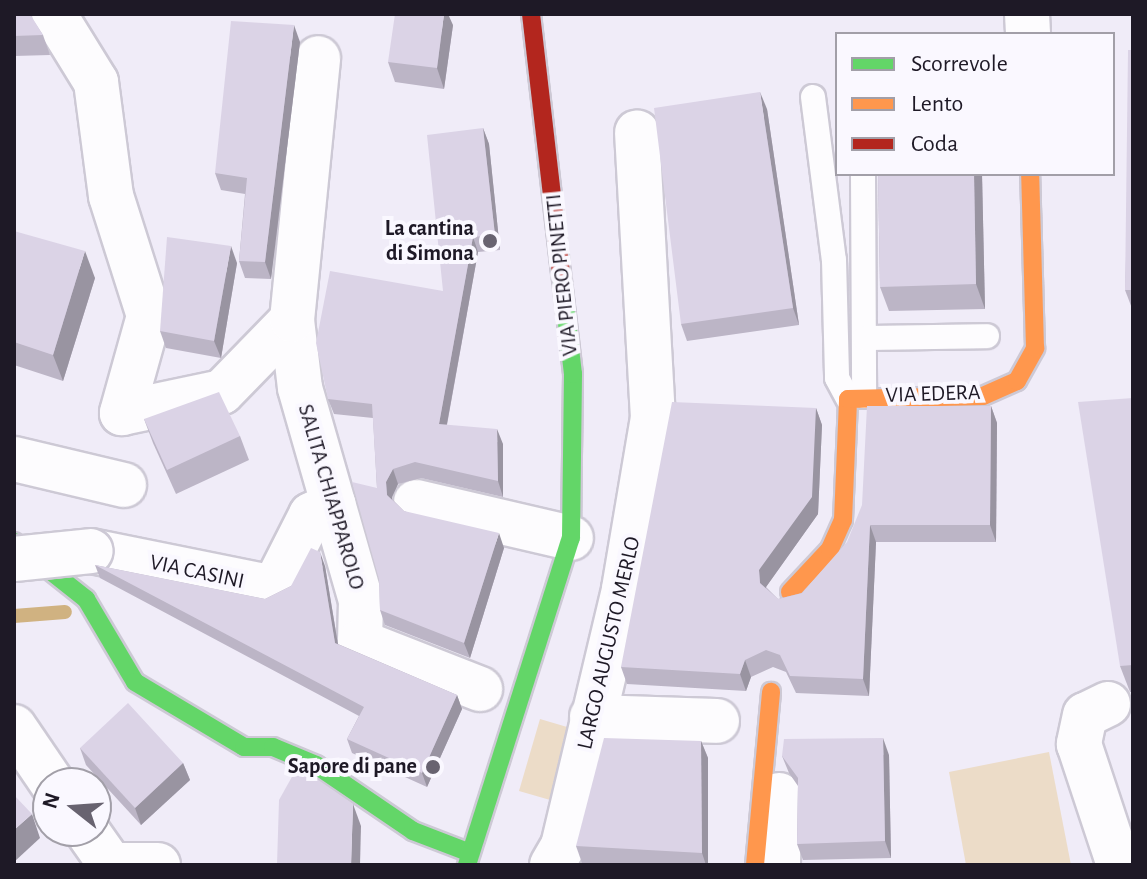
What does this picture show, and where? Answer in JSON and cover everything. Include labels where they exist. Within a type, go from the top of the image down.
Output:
[{"type":"street","points":[[54,14],[96,82],[111,196],[149,316],[122,413],[222,392],[292,320]]},
{"type":"street","name":"VIA PIERO PINETTI","points":[[497,696],[571,538],[573,374],[531,14]]},
{"type":"street","name":"SALITA CHIAPPAROLO","points":[[318,58],[292,320],[300,388],[361,601],[360,642],[497,696]]},
{"type":"street","name":"LARGO AUGUSTO MERLO","points":[[552,865],[592,717],[653,418],[637,132]]},
{"type":"street","name":"VIA EDERA","points":[[856,398],[983,396],[1017,381],[1035,348],[1030,176]]},
{"type":"street","points":[[790,592],[830,549],[843,520],[856,398]]},
{"type":"street","points":[[14,459],[124,485]]},
{"type":"street","points":[[416,502],[571,538]]},
{"type":"street","name":"VIA CASINI","points":[[14,559],[91,551],[274,588],[311,515],[334,504]]},
{"type":"street","points":[[14,542],[86,599],[135,682],[244,747],[273,747],[316,765],[413,831],[467,859],[497,696]]},
{"type":"street","points":[[755,865],[770,700]]},
{"type":"street","points":[[770,700],[779,721],[778,865]]},
{"type":"street","points":[[1108,704],[1085,715],[1079,744],[1119,865]]},
{"type":"street","points":[[592,717],[717,721]]},
{"type":"street","points":[[14,727],[41,767]]},
{"type":"street","points":[[100,853],[158,865]]},
{"type":"lane","points":[[813,97],[834,260],[837,378],[856,398]]},
{"type":"lane","points":[[856,398],[865,338],[863,176]]},
{"type":"lane","points":[[865,338],[987,336]]},
{"type":"shaded area","points":[[540,719],[584,732],[564,804],[519,791]]},
{"type":"shaded area","points":[[1049,752],[1071,865],[966,865],[949,772]]},
{"type":"building","points":[[14,14],[30,14],[43,35],[14,36]]},
{"type":"building","points":[[395,14],[444,14],[437,68],[388,62]]},
{"type":"building","points":[[231,21],[294,25],[265,262],[239,261],[247,178],[215,173]]},
{"type":"building","points":[[1128,50],[1133,50],[1133,290],[1125,290]]},
{"type":"building","points":[[760,92],[793,308],[681,324],[654,108]]},
{"type":"building","points":[[483,128],[495,235],[473,237],[439,424],[497,429],[498,481],[415,462],[393,469],[386,482],[387,495],[404,511],[499,533],[464,643],[380,610],[379,579],[352,482],[377,488],[372,404],[328,399],[316,343],[330,271],[443,291],[427,135]]},
{"type":"building","points":[[878,176],[974,176],[976,284],[880,287]]},
{"type":"building","points":[[14,231],[85,251],[53,355],[14,342]]},
{"type":"building","points":[[167,237],[231,246],[214,341],[160,331]]},
{"type":"building","points":[[219,392],[240,436],[167,470],[144,419]]},
{"type":"building","points":[[1133,398],[1133,665],[1120,666],[1078,402]]},
{"type":"building","points":[[672,402],[816,408],[812,497],[759,570],[760,583],[778,599],[802,593],[847,542],[862,505],[867,406],[991,406],[990,525],[870,525],[863,679],[790,676],[780,655],[766,650],[745,660],[740,674],[621,667]]},
{"type":"building","points":[[311,548],[320,552],[335,643],[457,695],[422,773],[347,739],[364,707],[95,565],[265,599],[291,586]]},
{"type":"building","points":[[128,703],[183,763],[135,808],[112,783],[112,767],[97,767],[80,748]]},
{"type":"building","points":[[604,738],[701,741],[702,853],[576,846]]},
{"type":"building","points":[[883,738],[885,841],[797,844],[798,778],[782,756],[784,739]]},
{"type":"building","points":[[298,766],[353,804],[351,865],[277,865],[279,800]]},
{"type":"building","points":[[14,795],[32,814],[14,830]]},
{"type":"waterway","points":[[14,616],[65,612]]},
{"type":"traffic: fast","points":[[467,865],[571,538],[573,374],[561,272]]},
{"type":"traffic: fast","points":[[14,542],[86,599],[135,682],[244,747],[273,747],[316,765],[413,831],[468,852]]},
{"type":"traffic: slow","points":[[790,592],[830,549],[843,520],[848,399],[983,396],[1017,381],[1035,348],[1030,176]]},
{"type":"traffic: slow","points":[[755,865],[771,692]]},
{"type":"traffic: jam","points":[[531,14],[561,272]]},
{"type":"place","name":"La cantina di Simona","points":[[490,241]]},
{"type":"place","name":"Sapore di pane","points":[[433,767]]}]
